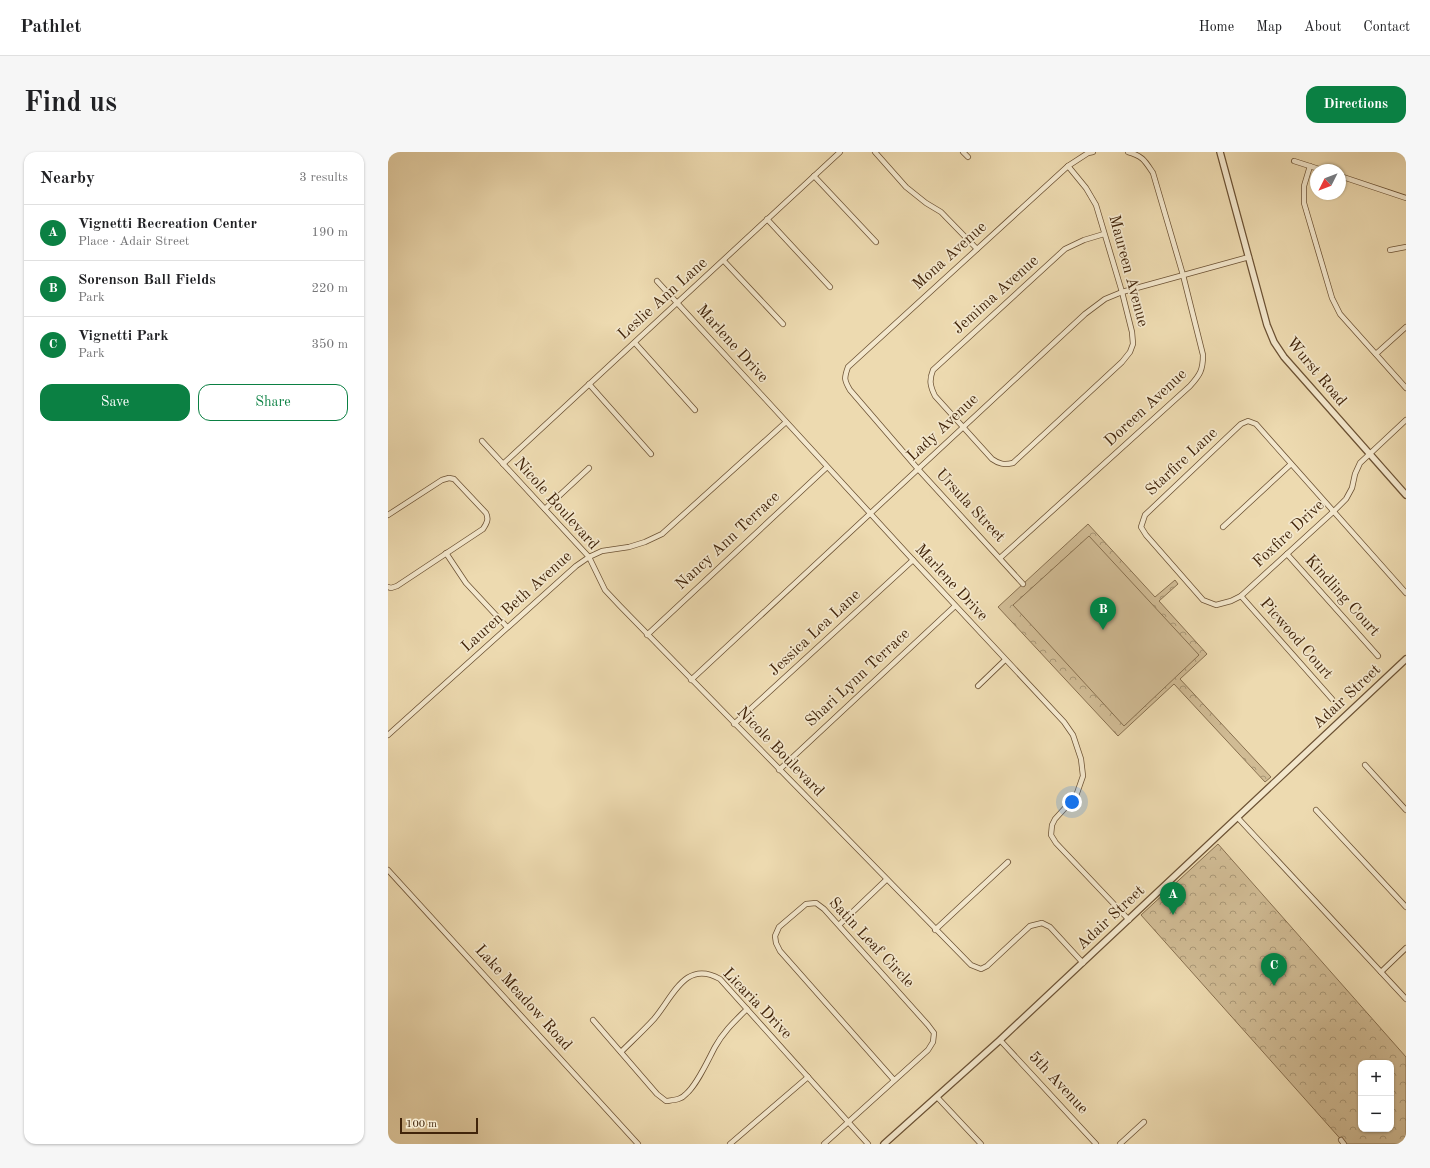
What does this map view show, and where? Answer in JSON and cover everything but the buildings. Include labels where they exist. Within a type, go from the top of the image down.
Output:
[{"type":"street","name":"Leslie Ann Lane","points":[[503,464],[840,152]]},
{"type":"street","points":[[875,152],[906,187],[926,203],[941,212],[977,249]]},
{"type":"street","points":[[962,152],[968,158]]},
{"type":"street","name":"Mona Avenue","points":[[850,390],[845,383],[844,377],[848,367],[1068,166],[1093,152]]},
{"type":"street","name":"Doreen Avenue","points":[[1000,558],[1190,386],[1198,377],[1203,366],[1203,355],[1183,275],[1153,173],[1144,159],[1137,154],[1128,152]]},
{"type":"street","name":"Wurst Road","points":[[1220,152],[1267,325],[1274,342],[1284,356],[1406,495]]},
{"type":"street","points":[[1294,161],[1310,166],[1304,186],[1304,203],[1332,298],[1340,314],[1406,388]]},
{"type":"street","name":"Maureen Avenue","points":[[963,427],[992,459],[999,464],[1006,465],[1013,463],[1122,362],[1130,352],[1133,344],[1132,332],[1122,292],[1096,205],[1086,188],[1068,166]]},
{"type":"street","points":[[814,176],[876,242]]},
{"type":"street","points":[[1346,178],[1406,198]]},
{"type":"street","points":[[767,219],[830,287]]},
{"type":"street","name":"Jemima Avenue","points":[[963,427],[935,396],[931,389],[930,380],[933,370],[1065,249],[1084,240],[1104,234]]},
{"type":"street","points":[[1390,250],[1406,247]]},
{"type":"street","name":"Lady Avenue","points":[[691,680],[1085,314],[1105,299],[1122,292],[1249,257]]},
{"type":"street","points":[[724,261],[783,324]]},
{"type":"street","name":"Marlene Drive","points":[[657,281],[955,606],[1064,722],[1073,735],[1081,759],[1083,776],[1076,796],[1055,818],[1051,834],[1056,843],[1129,920]]},
{"type":"street","points":[[1376,354],[1406,326]]},
{"type":"street","points":[[635,342],[695,410]]},
{"type":"street","points":[[589,384],[651,454]]},
{"type":"street","name":"Ursula Street","points":[[850,390],[918,469],[1023,584]]},
{"type":"street","name":"Foxfire Drive","points":[[1203,600],[1216,605],[1241,596],[1334,511],[1346,498],[1352,488],[1355,474],[1360,463],[1406,420]]},
{"type":"street","name":"Starfire Lane","points":[[1203,600],[1146,535],[1141,527],[1145,515],[1241,424],[1248,421],[1256,424],[1291,464]]},
{"type":"street","name":"Lauren Beth Avenue","points":[[388,735],[576,566],[589,557],[602,551],[630,547],[662,534],[786,422]]},
{"type":"street","name":"Nicole Boulevard","points":[[482,441],[589,557],[605,590],[886,880],[971,965],[981,969],[987,966],[1030,926],[1042,923],[1050,927],[1083,963]]},
{"type":"street","points":[[1223,527],[1291,464],[1406,593]]},
{"type":"street","name":"Nancy Ann Terrace","points":[[647,635],[827,467]]},
{"type":"street","points":[[545,509],[589,468]]},
{"type":"street","points":[[388,515],[442,480],[449,478],[454,479],[488,517],[487,523],[483,529],[398,586],[391,588],[388,587]]},
{"type":"street","points":[[446,553],[466,583],[507,627]]},
{"type":"street","name":"Kindling Court","points":[[1287,554],[1378,656]]},
{"type":"street","name":"Jessica Lea Lane","points":[[734,724],[913,560]]},
{"type":"street","name":"Picwood Court","points":[[1241,596],[1332,699]]},
{"type":"street","name":"Shari Lynn Terrace","points":[[779,770],[955,606]]},
{"type":"street","name":"Adair Street","points":[[884,1144],[1083,963],[1406,659]]},
{"type":"street","points":[[978,686],[1005,660]]},
{"type":"street","points":[[1365,765],[1406,810]]},
{"type":"street","points":[[1316,810],[1406,907]]},
{"type":"street","points":[[1238,818],[1406,999]]},
{"type":"street","points":[[935,930],[1008,862]]},
{"type":"street","name":"Lake Meadow Road","points":[[388,870],[638,1144]]},
{"type":"street","points":[[839,925],[886,880]]},
{"type":"street","name":"Satin Leaf Circle","points":[[816,903],[839,925],[934,1033],[933,1042],[928,1050],[894,1080],[780,951],[776,944],[775,936],[779,927],[806,904],[816,903]]},
{"type":"street","points":[[1381,972],[1406,948]]},
{"type":"street","name":"Licaria Drive","points":[[621,1052],[655,1018],[674,991],[687,978],[698,972],[710,974],[720,979],[868,1144]]},
{"type":"street","points":[[593,1020],[657,1094],[666,1101],[678,1100],[687,1094],[700,1076],[716,1045],[729,1027],[747,1009]]},
{"type":"street","name":"5th Avenue","points":[[1000,1040],[1096,1144]]},
{"type":"street","points":[[730,1144],[808,1077]]},
{"type":"street","points":[[824,1144],[894,1080]]},
{"type":"street","points":[[937,1097],[980,1144]]},
{"type":"street","points":[[1120,1144],[1144,1122]]},
{"type":"green space","points":[[1088,524],[1155,597],[1175,580],[1178,584],[1159,601],[1207,654],[1180,679],[1271,777],[1265,782],[1174,684],[1118,736],[998,607]]},
{"type":"green space","points":[[1089,536],[1199,655],[1124,726],[1013,605]]},
{"type":"green space","points":[[1218,844],[1406,1057],[1406,1144],[1345,1144],[1141,915]]},
{"type":"place","name":"Sorenson Ball Fields","points":[[1103,630]]},
{"type":"place","name":"Vignetti Recreation Center","points":[[1173,915]]},
{"type":"place","name":"Vignetti Park","points":[[1274,986]]}]
